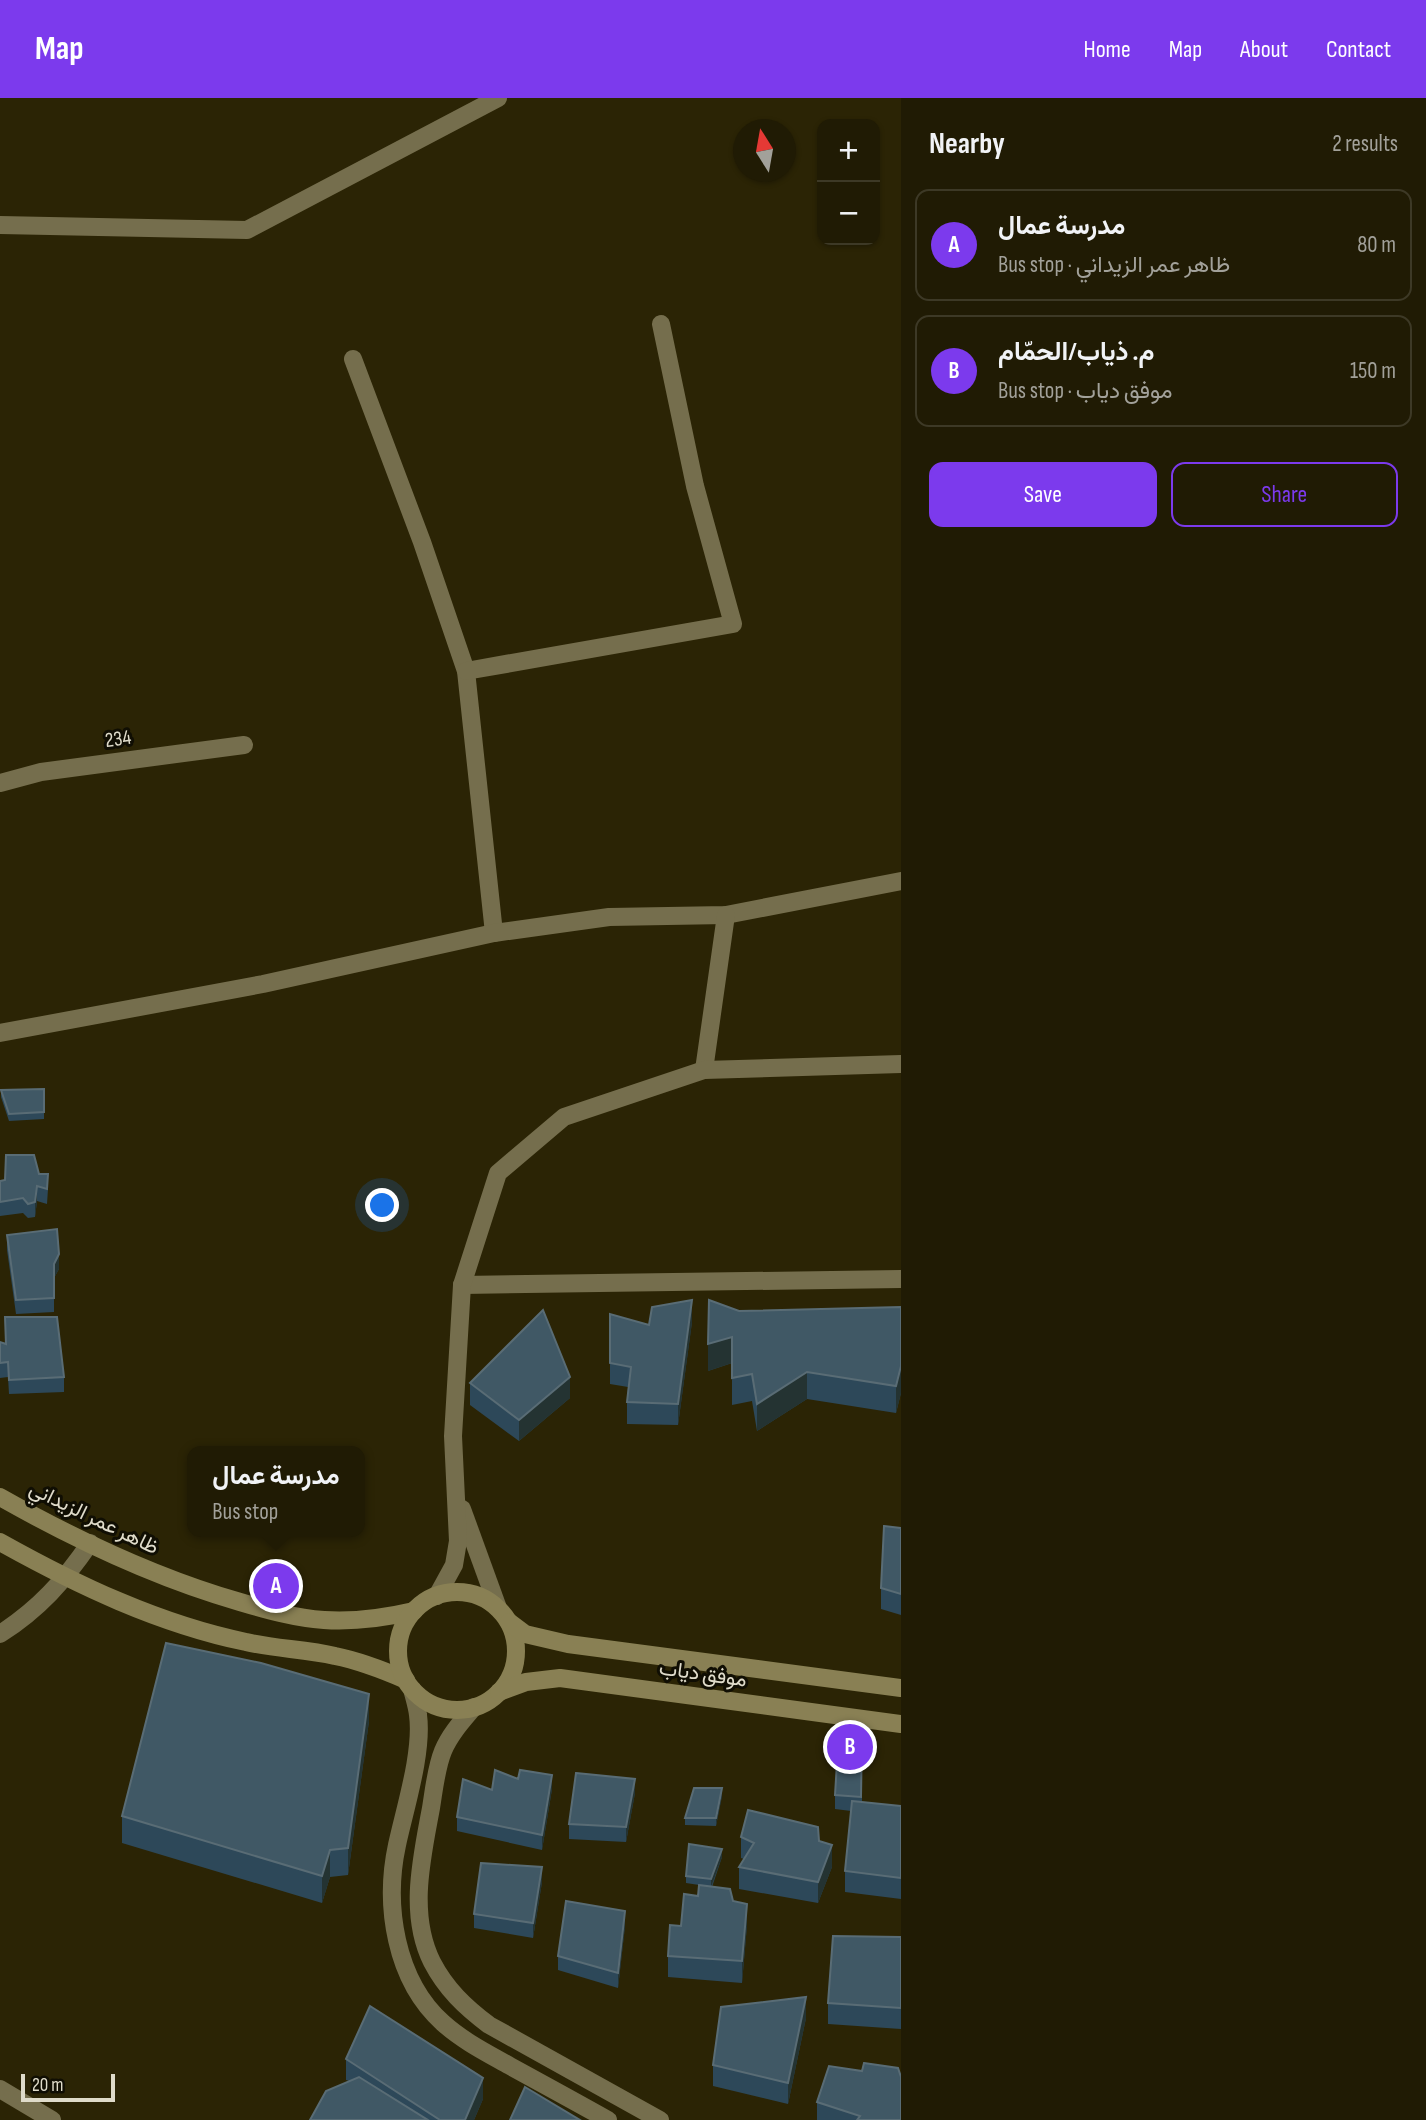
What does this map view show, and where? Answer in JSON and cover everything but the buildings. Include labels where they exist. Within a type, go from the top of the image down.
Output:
[{"type":"main road","name":"ظاهر عمر الزيداني","points":[[0,1497],[90,1543],[165,1577],[208,1593],[275,1612],[322,1620],[353,1621],[414,1611]]},
{"type":"main road","points":[[0,1542],[137,1609],[193,1629],[247,1643],[334,1655],[361,1662],[409,1684]]},
{"type":"main road","points":[[465,1593],[482,1598],[503,1615],[515,1639],[515,1660],[510,1677],[499,1692],[474,1707],[450,1709],[432,1704],[417,1695],[399,1662],[398,1644],[403,1626],[414,1611],[428,1599],[437,1596],[465,1593]]},
{"type":"main road","name":"موفق دياب","points":[[503,1615],[525,1634],[568,1644],[901,1688]]},
{"type":"main road","name":"موفق دياب","points":[[499,1692],[526,1682],[559,1678],[901,1724]]},
{"type":"street","points":[[0,225],[247,230],[498,98]]},
{"type":"street","points":[[466,671],[733,624],[695,486],[661,324]]},
{"type":"street","points":[[353,359],[422,541],[466,671],[494,933]]},
{"type":"street","name":"234","points":[[0,783],[41,772],[244,744]]},
{"type":"street","points":[[0,1033],[264,984],[494,933],[609,917],[726,915],[901,881]]},
{"type":"street","points":[[704,1070],[726,915]]},
{"type":"street","points":[[437,1596],[454,1565],[458,1541],[453,1436],[462,1285],[498,1173],[564,1117],[704,1070],[901,1064]]},
{"type":"street","points":[[462,1285],[901,1279]]},
{"type":"street","points":[[455,1488],[503,1615]]},
{"type":"street","points":[[0,1634],[25,1618],[67,1577],[90,1543]]},
{"type":"street","points":[[409,1684],[418,1716],[418,1746],[393,1862],[392,1886],[396,1937],[404,1967],[422,1999],[442,2022],[470,2043],[608,2120]]},
{"type":"street","points":[[474,1707],[443,1751],[419,1872],[422,1930],[431,1960],[447,1986],[466,2007],[489,2025],[660,2120]]},
{"type":"street","points":[[0,2089],[52,2120]]},
{"type":"place","name":"مدرسة عمال","points":[[276,1586]]},
{"type":"place","name":"م. ذياب/الحمّام","points":[[850,1747]]}]
